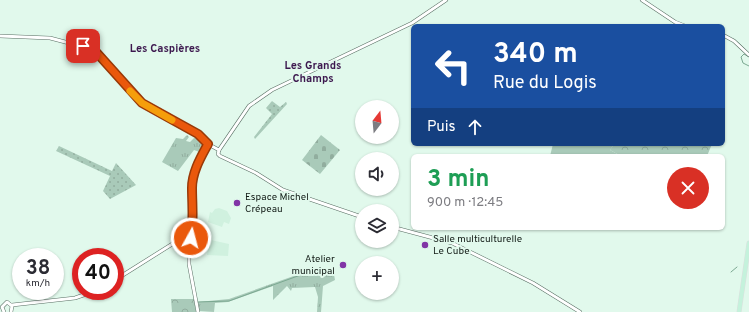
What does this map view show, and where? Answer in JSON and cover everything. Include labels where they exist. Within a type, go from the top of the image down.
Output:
[{"type":"main road","points":[[739,312],[749,243]]},
{"type":"street","points":[[355,215],[299,197],[276,187],[256,173],[224,159],[218,155],[219,150],[249,106],[282,85],[412,23],[446,0]]},
{"type":"street","points":[[642,0],[674,22],[680,24]]},
{"type":"street","points":[[0,36],[50,38],[88,48],[100,57],[140,102],[198,134],[208,144],[219,150]]},
{"type":"street","points":[[725,36],[734,41],[749,55]]},
{"type":"street","points":[[198,312],[190,268],[189,253],[192,231],[192,186],[196,169],[208,144]]},
{"type":"street","points":[[399,229],[441,239],[460,247],[533,283],[580,312]]},
{"type":"street","points":[[124,274],[192,231]]},
{"type":"street","points":[[186,235],[191,238]]},
{"type":"street","points":[[2,309],[2,304],[9,302],[12,304],[24,304],[72,298]]},
{"type":"street","points":[[12,304],[12,311]]},
{"type":"street","points":[[12,311],[24,304]]},
{"type":"shaded area","points":[[219,208],[227,211],[231,218],[229,224],[224,222],[222,227],[208,222],[210,212],[212,213],[215,209]]},
{"type":"shaded area","points":[[204,233],[211,236],[211,240],[229,244],[228,256],[207,255],[208,247],[202,244],[203,240],[206,238],[203,237]]},
{"type":"green space","points":[[272,101],[280,107],[286,102],[287,104],[255,139],[254,137],[272,114],[266,108]]},
{"type":"green space","points":[[187,135],[189,137],[186,141],[190,142],[196,136],[206,145],[202,153],[194,150],[178,171],[162,162],[176,138],[183,139]]},
{"type":"green space","points":[[321,135],[340,150],[320,174],[302,160]]},
{"type":"green space","points":[[59,146],[112,171],[116,163],[136,185],[110,199],[103,191],[110,176],[56,151]]},
{"type":"green space","points":[[552,146],[613,146],[610,150],[617,154],[550,154]]},
{"type":"green space","points":[[613,146],[711,146],[708,154],[617,154],[610,150]]},
{"type":"green space","points":[[333,269],[335,280],[323,286],[321,312],[317,312],[318,297],[315,287],[292,288],[291,291],[287,286],[273,300],[273,286],[228,302],[215,303],[214,312],[199,311],[198,302],[229,299],[305,272]]},
{"type":"green space","points":[[171,299],[194,299],[196,312],[172,312]]},
{"type":"waterway","points":[[734,39],[749,53]]},
{"type":"waterway","points":[[749,57],[744,54],[741,57],[743,63],[749,66]]},
{"type":"waterway","points":[[731,272],[737,267]]},
{"type":"waterway","points":[[197,302],[229,301],[306,273],[332,270]]},
{"type":"slow traffic","points":[[130,91],[142,103],[172,120]]},
{"type":"place","name":"Espace Michel Crépeau","points":[[237,203]]},
{"type":"place","name":"Salle multiculturelle Le Cube","points":[[425,245]]},
{"type":"place","name":"Atelier municipal","points":[[343,265]]},
{"type":"district","name":"Les Caspières","points":[[165,49]]},
{"type":"district","name":"Les Grands Champs","points":[[313,72]]},
{"type":"route","points":[[83,46],[97,53],[142,103],[198,134],[208,144],[196,169],[193,180],[193,226],[191,238]]}]
